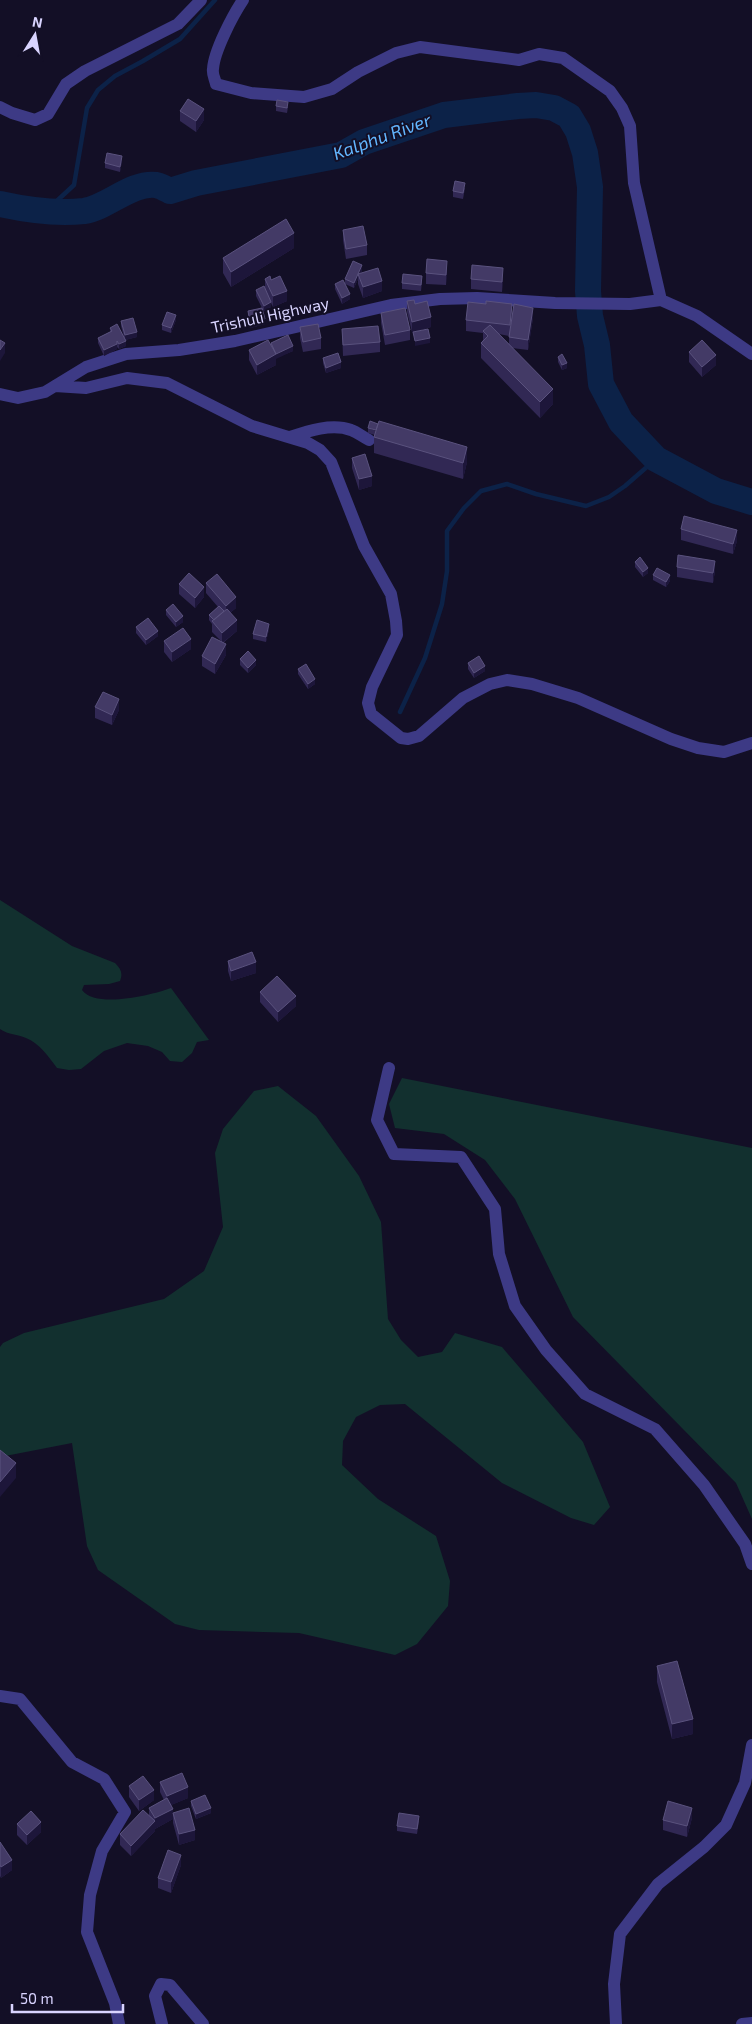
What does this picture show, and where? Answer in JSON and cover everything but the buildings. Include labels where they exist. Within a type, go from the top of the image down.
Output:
[{"type":"street","points":[[0,107],[35,120],[48,114],[66,84],[85,71],[178,24],[201,0]]},
{"type":"street","points":[[244,0],[235,13],[214,60],[212,72],[216,84],[226,88],[304,97],[332,90],[358,72],[396,53],[420,47],[519,60],[539,54],[563,58],[610,91],[622,108],[630,126],[634,183],[661,300],[697,316],[752,354]]},
{"type":"street","name":"Trishuli Highway","points":[[0,394],[18,398],[45,392],[86,367],[126,354],[178,350],[235,341],[417,300],[477,298],[630,304],[661,300]]},
{"type":"street","points":[[55,386],[86,388],[127,378],[167,382],[252,426],[308,443],[320,450],[332,462],[364,546],[391,594],[396,622],[397,635],[372,688],[368,703],[371,714],[391,732],[404,739],[419,736],[448,710],[468,696],[490,684],[507,680],[532,684],[578,698],[671,739],[698,748],[724,752],[752,743]]},
{"type":"street","points":[[290,437],[325,428],[340,428],[351,430],[369,440]]},
{"type":"street","points":[[389,1068],[377,1120],[394,1154],[461,1157],[495,1208],[499,1254],[515,1306],[546,1350],[585,1394],[655,1429],[704,1485],[745,1544],[752,1564]]},
{"type":"street","points":[[0,1696],[20,1699],[72,1762],[104,1779],[125,1812],[102,1851],[90,1895],[87,1932],[115,2002],[119,2024]]},
{"type":"street","points":[[616,2024],[614,1984],[620,1934],[658,1884],[704,1847],[726,1824],[745,1783],[752,1745]]},
{"type":"street","points":[[162,2024],[155,1996],[160,1984],[170,1985],[203,2024]]},
{"type":"street","points":[[742,2024],[752,2023]]},
{"type":"green space","points":[[0,900],[72,946],[117,965],[121,973],[120,981],[109,984],[84,985],[82,990],[89,996],[111,1000],[125,999],[171,988],[209,1040],[197,1042],[192,1053],[182,1062],[170,1061],[162,1052],[148,1046],[127,1043],[104,1051],[81,1069],[57,1068],[35,1043],[0,1029]]},
{"type":"green space","points":[[402,1078],[752,1148],[752,1519],[736,1483],[573,1317],[515,1199],[485,1160],[444,1134],[395,1128],[389,1104]]},
{"type":"green space","points":[[278,1086],[316,1116],[359,1176],[381,1222],[388,1319],[401,1340],[418,1357],[442,1352],[455,1333],[502,1347],[583,1442],[610,1507],[594,1525],[571,1518],[502,1483],[405,1404],[380,1405],[356,1417],[343,1441],[342,1465],[378,1499],[436,1536],[450,1581],[448,1606],[417,1644],[395,1655],[299,1633],[199,1630],[175,1624],[98,1570],[87,1546],[72,1443],[0,1457],[0,1347],[3,1343],[24,1333],[164,1299],[204,1271],[223,1227],[215,1153],[223,1129],[254,1091]]},
{"type":"waterway","points":[[46,211],[74,185],[87,108],[98,90],[115,76],[180,39],[215,0]]},
{"type":"waterway","name":"Kalphu River","points":[[0,204],[42,211],[84,211],[93,209],[137,187],[158,185],[170,191],[196,183],[341,155],[364,142],[444,115],[518,106],[536,105],[554,108],[569,116],[578,131],[585,153],[590,187],[588,291],[601,384],[621,422],[656,459],[716,491],[752,502]]},
{"type":"waterway","points":[[400,712],[425,658],[442,604],[447,571],[447,531],[464,508],[481,491],[507,484],[536,494],[586,506],[609,497],[625,486],[656,459]]}]
